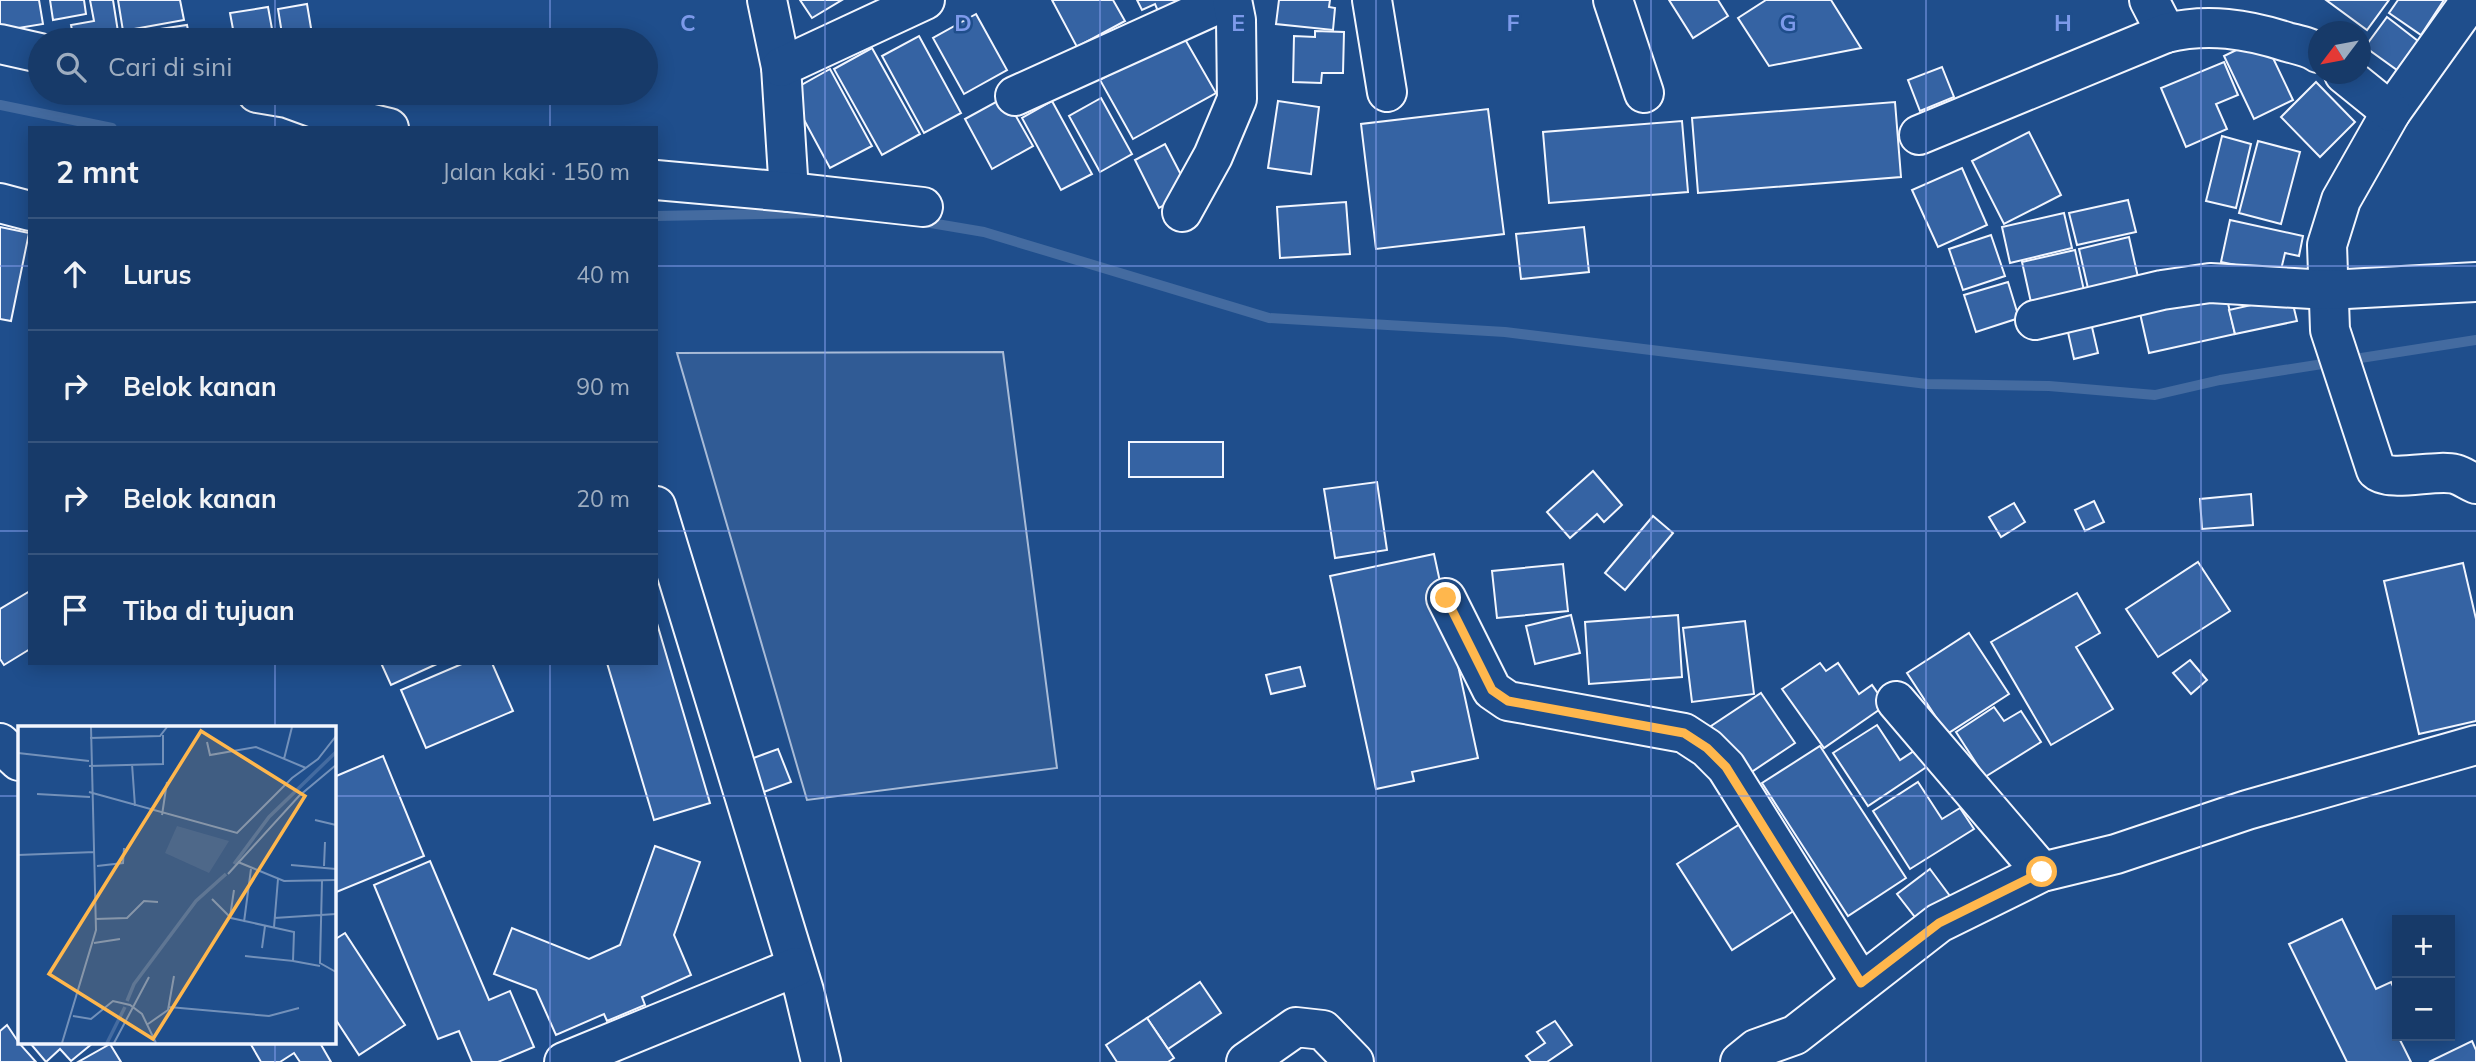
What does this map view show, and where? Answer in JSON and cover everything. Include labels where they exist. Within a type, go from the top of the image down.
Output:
[{"type":"street","points":[[768,0],[781,67],[789,192]]},
{"type":"street","points":[[781,67],[925,0]]},
{"type":"street","points":[[1015,96],[1227,0]]},
{"type":"street","points":[[1182,212],[1213,156],[1237,99],[1236,20],[1232,0]]},
{"type":"street","points":[[1372,0],[1387,92]]},
{"type":"street","points":[[1613,0],[1644,93]]},
{"type":"street","points":[[2471,0],[2391,111],[2341,200],[2327,245],[2330,330],[2374,464],[2381,474],[2386,476],[2455,474],[2476,484]]},
{"type":"street","points":[[1919,135],[2158,16],[2189,27],[2209,26],[2255,31],[2308,49]]},
{"type":"street","points":[[0,44],[28,50]]},
{"type":"street","points":[[2357,84],[2391,111]]},
{"type":"street","points":[[307,105],[381,126]]},
{"type":"street","points":[[658,180],[923,207]]},
{"type":"street","points":[[0,203],[28,210]]},
{"type":"street","points":[[2035,320],[2162,290],[2210,283],[2328,290],[2476,282]]},
{"type":"street","points":[[658,513],[796,967],[821,1062]]},
{"type":"street","points":[[1446,598],[1492,690],[1508,701],[1684,733],[1707,748],[1726,767],[1861,983]]},
{"type":"street","points":[[1896,701],[2042,872]]},
{"type":"street","points":[[0,743],[18,760]]},
{"type":"street","points":[[1748,1055],[1795,1035],[1939,923],[2042,872],[2116,854],[2247,810],[2476,746]]},
{"type":"street","points":[[564,1062],[796,967]]},
{"type":"street","points":[[1246,1062],[1296,1027],[1323,1030],[1354,1062]]},
{"type":"shaded area","points":[[1003,352],[1057,768],[807,800],[677,353]]},
{"type":"building","points":[[0,0],[39,0],[43,24],[0,31]]},
{"type":"building","points":[[50,0],[84,0],[86,14],[53,20]]},
{"type":"building","points":[[90,0],[113,0],[117,28],[72,28],[71,25],[94,21]]},
{"type":"building","points":[[118,0],[180,0],[184,20],[140,28],[123,28]]},
{"type":"building","points":[[800,0],[842,0],[812,18]]},
{"type":"building","points":[[1052,0],[1113,0],[1125,21],[1077,47]]},
{"type":"building","points":[[1137,0],[1195,0],[1160,16],[1155,4],[1142,10]]},
{"type":"building","points":[[1279,0],[1330,0],[1329,7],[1335,8],[1333,30],[1276,24]]},
{"type":"building","points":[[1669,0],[1718,0],[1728,16],[1693,38]]},
{"type":"building","points":[[1766,0],[1831,0],[1861,48],[1769,66],[1738,18]]},
{"type":"building","points":[[2326,0],[2389,0],[2371,25],[2371,21],[2355,21]]},
{"type":"building","points":[[2398,0],[2444,0],[2421,35],[2389,13]]},
{"type":"building","points":[[307,4],[311,28],[281,28],[278,9]]},
{"type":"building","points":[[268,7],[272,28],[233,28],[230,13]]},
{"type":"building","points":[[976,14],[1007,70],[964,94],[933,38]]},
{"type":"building","points":[[2387,17],[2418,41],[2397,70],[2371,51],[2371,39]]},
{"type":"building","points":[[187,25],[188,28],[167,28]]},
{"type":"building","points":[[1315,31],[1344,32],[1343,73],[1322,73],[1321,83],[1293,82],[1294,36],[1315,37]]},
{"type":"building","points":[[1182,34],[1216,93],[1133,139],[1100,80]]},
{"type":"building","points":[[919,36],[961,113],[924,133],[882,56]]},
{"type":"building","points":[[2263,37],[2293,100],[2254,119],[2224,56]]},
{"type":"building","points":[[872,48],[920,134],[882,155],[834,69]]},
{"type":"building","points":[[2224,62],[2238,95],[2216,104],[2227,129],[2186,147],[2161,88]]},
{"type":"building","points":[[1942,67],[1954,97],[1920,111],[1908,80]]},
{"type":"building","points":[[830,69],[872,146],[830,168],[789,92]]},
{"type":"building","points":[[2314,84],[2318,84],[2355,122],[2320,157],[2281,117]]},
{"type":"building","points":[[1005,97],[1033,146],[992,169],[965,119]]},
{"type":"building","points":[[1101,98],[1132,154],[1100,172],[1069,116]]},
{"type":"building","points":[[1052,101],[1092,174],[1061,190],[1022,118]]},
{"type":"building","points":[[1278,101],[1319,107],[1311,174],[1268,168]]},
{"type":"building","points":[[1895,102],[1901,177],[1698,193],[1692,118]]},
{"type":"building","points":[[1488,109],[1504,234],[1376,249],[1361,124]]},
{"type":"building","points":[[1682,121],[1688,192],[1549,203],[1543,132]]},
{"type":"building","points":[[2029,132],[2061,195],[2004,224],[1972,161]]},
{"type":"building","points":[[2222,136],[2251,144],[2236,208],[2206,201]]},
{"type":"building","points":[[2258,141],[2300,152],[2281,224],[2239,213]]},
{"type":"building","points":[[1165,144],[1190,192],[1159,208],[1135,160]]},
{"type":"building","points":[[1962,168],[1987,225],[1938,247],[1912,190]]},
{"type":"building","points":[[2128,200],[2136,232],[2077,245],[2069,213]]},
{"type":"building","points":[[1346,202],[1350,254],[1280,258],[1277,207]]},
{"type":"building","points":[[2064,213],[2072,248],[2010,263],[2002,227]]},
{"type":"building","points":[[2230,220],[2303,236],[2299,256],[2285,253],[2280,274],[2221,262]]},
{"type":"building","points":[[0,227],[28,233],[28,238],[11,321],[0,319]]},
{"type":"building","points":[[1584,227],[1589,272],[1521,279],[1516,234]]},
{"type":"building","points":[[1991,235],[2005,276],[1963,290],[1949,249]]},
{"type":"building","points":[[2129,237],[2140,286],[2090,297],[2079,249]]},
{"type":"building","points":[[2075,250],[2085,295],[2032,307],[2022,262]]},
{"type":"building","points":[[2008,282],[2019,318],[1976,332],[1964,295]]},
{"type":"building","points":[[2225,290],[2235,334],[2149,353],[2139,309]]},
{"type":"building","points":[[2291,296],[2297,321],[2235,334],[2229,310]]},
{"type":"building","points":[[2089,314],[2098,353],[2074,359],[2065,319]]},
{"type":"building","points":[[1129,442],[1223,442],[1223,477],[1129,477]]},
{"type":"building","points":[[1593,471],[1622,505],[1604,522],[1597,514],[1570,538],[1547,512]]},
{"type":"building","points":[[1377,482],[1387,550],[1335,558],[1324,489]]},
{"type":"building","points":[[2251,494],[2253,525],[2202,529],[2200,499]]},
{"type":"building","points":[[2094,501],[2104,522],[2085,531],[2075,510]]},
{"type":"building","points":[[2014,503],[2025,522],[2001,537],[1989,517]]},
{"type":"building","points":[[1653,516],[1673,533],[1625,590],[1605,573]]},
{"type":"building","points":[[1434,554],[1478,758],[1412,772],[1414,781],[1376,789],[1330,576]]},
{"type":"building","points":[[2198,562],[2230,611],[2158,657],[2126,609]]},
{"type":"building","points":[[2463,563],[2476,619],[2476,721],[2419,734],[2384,581]]},
{"type":"building","points":[[1563,564],[1568,611],[1497,618],[1492,571]]},
{"type":"building","points":[[28,592],[28,650],[4,665],[0,659],[0,609]]},
{"type":"building","points":[[2077,593],[2100,633],[2076,647],[2113,709],[2051,745],[1991,642]]},
{"type":"building","points":[[1571,615],[1580,653],[1535,664],[1526,626]]},
{"type":"building","points":[[1678,615],[1682,677],[1589,684],[1585,622]]},
{"type":"building","points":[[1745,621],[1754,694],[1692,702],[1683,628]]},
{"type":"building","points":[[658,627],[710,803],[654,820],[608,665],[658,665]]},
{"type":"building","points":[[1969,633],[2009,694],[1947,734],[1907,673]]},
{"type":"building","points":[[2190,660],[2207,680],[2191,694],[2173,673]]},
{"type":"building","points":[[1820,663],[1826,671],[1838,663],[1859,694],[1872,685],[1886,705],[1824,748],[1782,689]]},
{"type":"building","points":[[382,665],[435,665],[391,685]]},
{"type":"building","points":[[459,665],[493,665],[513,711],[426,748],[401,690]]},
{"type":"building","points":[[1300,667],[1305,686],[1271,694],[1266,675]]},
{"type":"building","points":[[1761,693],[1795,743],[1744,777],[1711,726]]},
{"type":"building","points":[[1994,707],[2004,721],[2021,711],[2041,742],[1985,777],[1956,732]]},
{"type":"building","points":[[1877,725],[1900,760],[1917,749],[1928,766],[1868,806],[1833,753]]},
{"type":"building","points":[[1820,746],[1906,878],[1848,916],[1762,783]]},
{"type":"building","points":[[778,749],[791,782],[761,793],[748,760]]},
{"type":"building","points":[[383,756],[424,856],[336,892],[336,776]]},
{"type":"building","points":[[1918,782],[1942,819],[1960,808],[1974,829],[1910,869],[1873,811]]},
{"type":"building","points":[[1748,819],[1803,905],[1732,950],[1677,864]]},
{"type":"building","points":[[655,846],[700,862],[674,935],[691,975],[642,997],[645,1005],[607,1021],[604,1014],[556,1035],[536,990],[494,974],[512,928],[589,959],[620,945]]},
{"type":"building","points":[[430,861],[489,1000],[510,991],[534,1047],[498,1062],[472,1062],[459,1031],[438,1039],[374,885]]},
{"type":"building","points":[[1930,869],[1950,896],[1918,921],[1897,894]]},
{"type":"building","points":[[2342,919],[2376,989],[2391,982],[2392,1041],[2400,1041],[2411,1062],[2347,1062],[2289,944]]},
{"type":"building","points":[[345,933],[405,1025],[359,1055],[336,1020],[336,939]]},
{"type":"building","points":[[1200,982],[1221,1013],[1168,1049],[1147,1018]]},
{"type":"building","points":[[1147,1018],[1174,1058],[1168,1062],[1117,1062],[1106,1045]]},
{"type":"building","points":[[1555,1021],[1572,1045],[1547,1062],[1531,1062],[1526,1056],[1545,1043],[1537,1032]]},
{"type":"building","points":[[7,1025],[18,1044],[36,1062],[0,1062],[0,1031]]},
{"type":"building","points":[[2472,1041],[2476,1050],[2476,1062],[2429,1062]]},
{"type":"building","points":[[31,1044],[92,1044],[71,1061],[60,1049],[46,1062]]},
{"type":"building","points":[[110,1044],[121,1062],[78,1062]]},
{"type":"building","points":[[251,1044],[321,1044],[331,1062],[300,1062],[294,1053],[280,1062],[261,1062]]},
{"type":"waterway","points":[[0,105],[102,126]]},
{"type":"waterway","points":[[658,216],[820,213]]},
{"type":"waterway","points":[[919,221],[984,232],[1269,318],[1505,332],[1927,384],[2049,386],[2155,395],[2220,380],[2476,340]]},
{"type":"route","points":[[1446,598],[1492,690],[1499,696],[1508,701],[1684,733],[1707,748],[1726,767],[1861,983],[1939,923],[2042,872]]}]
